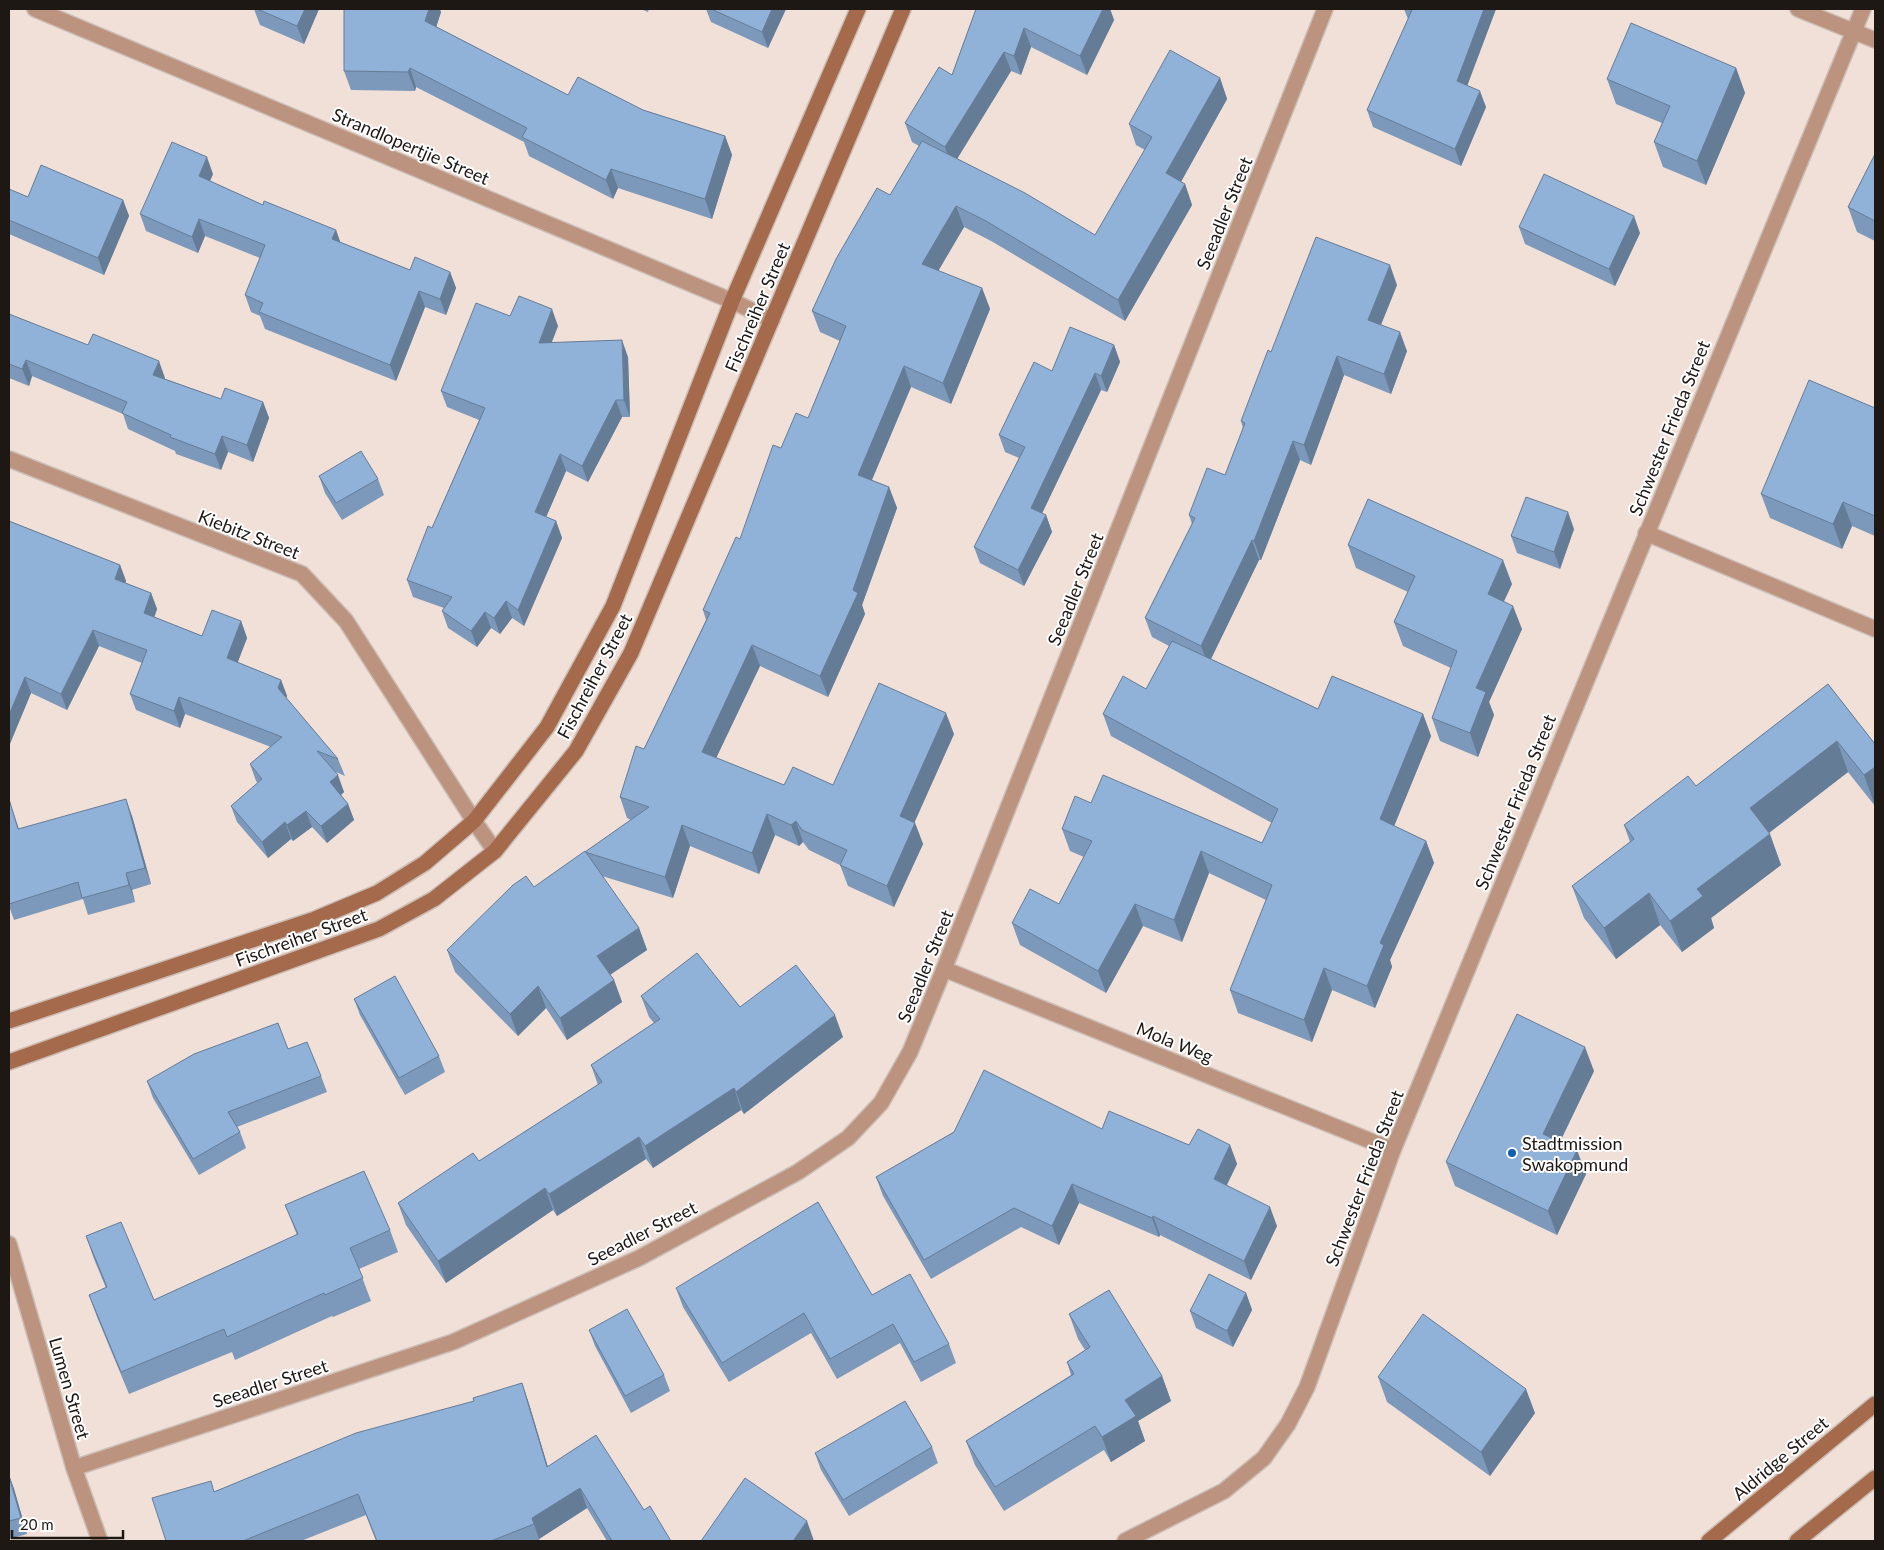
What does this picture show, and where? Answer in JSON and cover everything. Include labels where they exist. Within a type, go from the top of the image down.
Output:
[{"type":"street","name":"Strandlopertjie Street","points":[[35,9],[772,320]]},
{"type":"street","name":"Fischreiher Street","points":[[9,1021],[315,920],[377,894],[425,863],[474,821],[548,728],[613,606],[732,302],[858,9]]},
{"type":"street","name":"Fischreiher Street","points":[[9,1062],[379,929],[434,899],[495,851],[576,751],[631,653],[903,9]]},
{"type":"street","name":"Seeadler Street","points":[[74,1468],[453,1342],[639,1258],[798,1172],[848,1138],[881,1103],[910,1052],[944,969],[1325,9]]},
{"type":"street","points":[[1798,9],[1875,40]]},
{"type":"street","name":"Schwester Frieda Street","points":[[1125,1541],[1224,1491],[1264,1458],[1288,1424],[1307,1387],[1392,1150],[1863,9]]},
{"type":"street","name":"Kiebitz Street","points":[[9,459],[302,574],[346,621],[495,851]]},
{"type":"street","points":[[1646,533],[1875,629]]},
{"type":"street","name":"Mola Weg","points":[[944,969],[1392,1150]]},
{"type":"street","name":"Lumen Street","points":[[9,1244],[74,1468],[100,1541]]},
{"type":"street","name":"Aldridge Street","points":[[1709,1541],[1875,1404]]},
{"type":"street","points":[[1797,1541],[1875,1478]]},
{"type":"building","points":[[257,9],[305,9],[297,26]]},
{"type":"building","points":[[344,9],[429,9],[425,21],[568,95],[578,77],[643,110],[725,136],[705,199],[611,169],[606,180],[522,137],[527,128],[410,68],[408,72],[344,71]]},
{"type":"building","points":[[711,9],[772,9],[762,32]]},
{"type":"building","points":[[976,9],[1103,9],[1080,56],[1024,28],[1014,56],[1004,52],[945,147],[905,123],[939,67],[952,75]]},
{"type":"building","points":[[1409,9],[1484,9],[1457,81],[1480,91],[1455,149],[1367,110],[1412,10]]},
{"type":"building","points":[[1631,23],[1736,68],[1697,161],[1654,142],[1670,106],[1607,79]]},
{"type":"building","points":[[1170,50],[1220,78],[1166,173],[1185,184],[1118,300],[986,221],[956,206],[922,264],[982,288],[943,383],[904,366],[858,475],[889,487],[853,590],[858,593],[820,676],[752,645],[702,752],[784,785],[793,767],[833,785],[879,683],[946,713],[900,816],[915,823],[887,886],[840,865],[847,850],[802,830],[796,821],[791,825],[767,814],[752,853],[682,825],[665,877],[585,852],[649,807],[620,797],[636,746],[644,749],[710,613],[703,610],[736,537],[740,539],[773,445],[781,448],[796,413],[808,418],[846,326],[812,311],[836,259],[877,188],[890,195],[922,141],[1025,193],[1095,235],[1152,137],[1129,124]]},
{"type":"building","points":[[172,142],[207,157],[199,176],[263,205],[264,201],[336,230],[332,239],[410,270],[415,257],[450,272],[440,299],[419,291],[390,365],[259,312],[263,303],[245,295],[265,245],[199,219],[192,237],[140,214]]},
{"type":"building","points":[[1875,154],[1875,221],[1848,207]]},
{"type":"building","points":[[41,165],[123,200],[98,258],[9,220],[9,189],[28,197]]},
{"type":"building","points":[[1544,174],[1634,216],[1609,269],[1519,227]]},
{"type":"building","points":[[1316,237],[1390,265],[1368,320],[1400,332],[1384,374],[1337,356],[1304,445],[1293,441],[1254,541],[1252,540],[1201,646],[1145,618],[1195,518],[1189,515],[1207,468],[1225,475],[1245,423],[1241,421],[1268,350],[1271,352]]},
{"type":"building","points":[[519,296],[552,309],[539,343],[622,340],[624,400],[616,400],[582,466],[560,454],[535,512],[556,521],[518,610],[506,601],[494,618],[485,612],[471,631],[442,611],[452,597],[407,580],[428,526],[432,528],[485,408],[441,391],[476,303],[510,316]]},
{"type":"building","points":[[9,314],[88,345],[93,334],[159,361],[153,375],[221,399],[225,388],[263,402],[247,445],[222,436],[215,454],[170,437],[171,435],[122,413],[127,402],[26,360],[22,369],[9,364]]},
{"type":"building","points":[[1070,327],[1114,345],[1101,376],[1095,373],[1031,508],[1046,515],[1018,570],[974,547],[1025,447],[999,435],[1034,362],[1052,371]]},
{"type":"building","points":[[1809,380],[1875,408],[1875,516],[1843,502],[1833,524],[1761,494]]},
{"type":"building","points":[[361,451],[378,479],[336,503],[319,476]]},
{"type":"building","points":[[1526,497],[1568,512],[1554,552],[1511,536]]},
{"type":"building","points":[[1368,499],[1503,560],[1488,594],[1513,606],[1476,688],[1486,692],[1470,733],[1432,718],[1457,651],[1394,622],[1415,576],[1348,545]]},
{"type":"building","points":[[9,521],[120,565],[115,579],[151,593],[144,613],[202,636],[212,610],[241,621],[227,658],[281,680],[278,688],[338,759],[317,751],[338,775],[330,782],[348,804],[321,826],[306,811],[287,825],[285,822],[262,842],[231,806],[262,779],[250,764],[282,737],[179,697],[174,711],[130,694],[147,650],[93,630],[61,694],[25,677],[9,715]]},
{"type":"building","points":[[1172,641],[1318,709],[1332,676],[1423,714],[1380,819],[1426,841],[1380,943],[1384,945],[1367,986],[1324,968],[1304,1020],[1230,990],[1272,885],[1201,851],[1174,920],[1135,904],[1098,971],[1012,923],[1030,889],[1059,904],[1092,841],[1062,829],[1075,796],[1091,803],[1103,775],[1262,843],[1278,809],[1103,714],[1123,676],[1146,689]]},
{"type":"building","points":[[1828,684],[1875,744],[1875,767],[1864,775],[1837,741],[1750,808],[1770,834],[1697,889],[1703,896],[1670,921],[1649,893],[1604,928],[1572,886],[1634,839],[1624,825],[1688,776],[1696,786]]},
{"type":"building","points":[[9,799],[18,829],[126,799],[145,868],[126,873],[129,885],[82,898],[78,882],[9,904]]},
{"type":"building","points":[[585,851],[639,928],[597,956],[614,980],[560,1018],[538,986],[510,1014],[447,950],[513,885],[526,876],[534,887]]},
{"type":"building","points":[[697,953],[740,1007],[796,965],[835,1015],[736,1092],[734,1088],[645,1146],[639,1137],[549,1194],[545,1188],[438,1261],[398,1203],[473,1153],[479,1161],[602,1082],[591,1065],[660,1019],[641,996]]},
{"type":"building","points":[[395,976],[439,1056],[399,1078],[354,999]]},
{"type":"building","points":[[1517,1014],[1585,1047],[1543,1134],[1577,1150],[1548,1211],[1446,1162]]},
{"type":"building","points":[[278,1023],[288,1049],[307,1042],[321,1076],[228,1112],[240,1132],[193,1159],[147,1081],[194,1054]]},
{"type":"building","points":[[984,1070],[1102,1129],[1109,1111],[1189,1145],[1198,1129],[1230,1145],[1214,1179],[1270,1207],[1244,1261],[1153,1216],[1152,1218],[1072,1184],[1052,1226],[1014,1208],[924,1260],[876,1177],[954,1132]]},
{"type":"building","points":[[364,1171],[390,1230],[350,1248],[363,1278],[325,1295],[324,1293],[227,1337],[224,1329],[121,1372],[89,1295],[107,1287],[86,1236],[121,1222],[154,1300],[298,1234],[285,1205]]},
{"type":"building","points":[[818,1202],[872,1295],[910,1274],[949,1344],[914,1362],[893,1324],[830,1359],[804,1313],[722,1363],[676,1288]]},
{"type":"building","points":[[1209,1274],[1246,1293],[1227,1331],[1190,1311]]},
{"type":"building","points":[[1109,1290],[1162,1376],[1125,1400],[1136,1416],[1102,1437],[1095,1426],[995,1487],[966,1441],[1074,1374],[1067,1362],[1090,1347],[1069,1314]]},
{"type":"building","points":[[627,1309],[664,1375],[625,1396],[589,1330]]},
{"type":"building","points":[[1423,1314],[1526,1389],[1481,1452],[1378,1377]]},
{"type":"building","points":[[522,1383],[547,1467],[596,1435],[644,1510],[650,1506],[671,1541],[612,1541],[580,1488],[532,1518],[534,1524],[491,1541],[377,1541],[358,1494],[243,1541],[166,1541],[152,1498],[211,1481],[214,1492],[356,1433],[474,1401],[473,1398]]},
{"type":"building","points":[[905,1401],[932,1447],[843,1500],[815,1453]]},
{"type":"building","points":[[9,1476],[21,1518],[9,1521]]},
{"type":"building","points":[[745,1478],[807,1521],[793,1541],[701,1541]]},
{"type":"place","name":"Stadtmission Swakopmund","points":[[1512,1153]]}]
